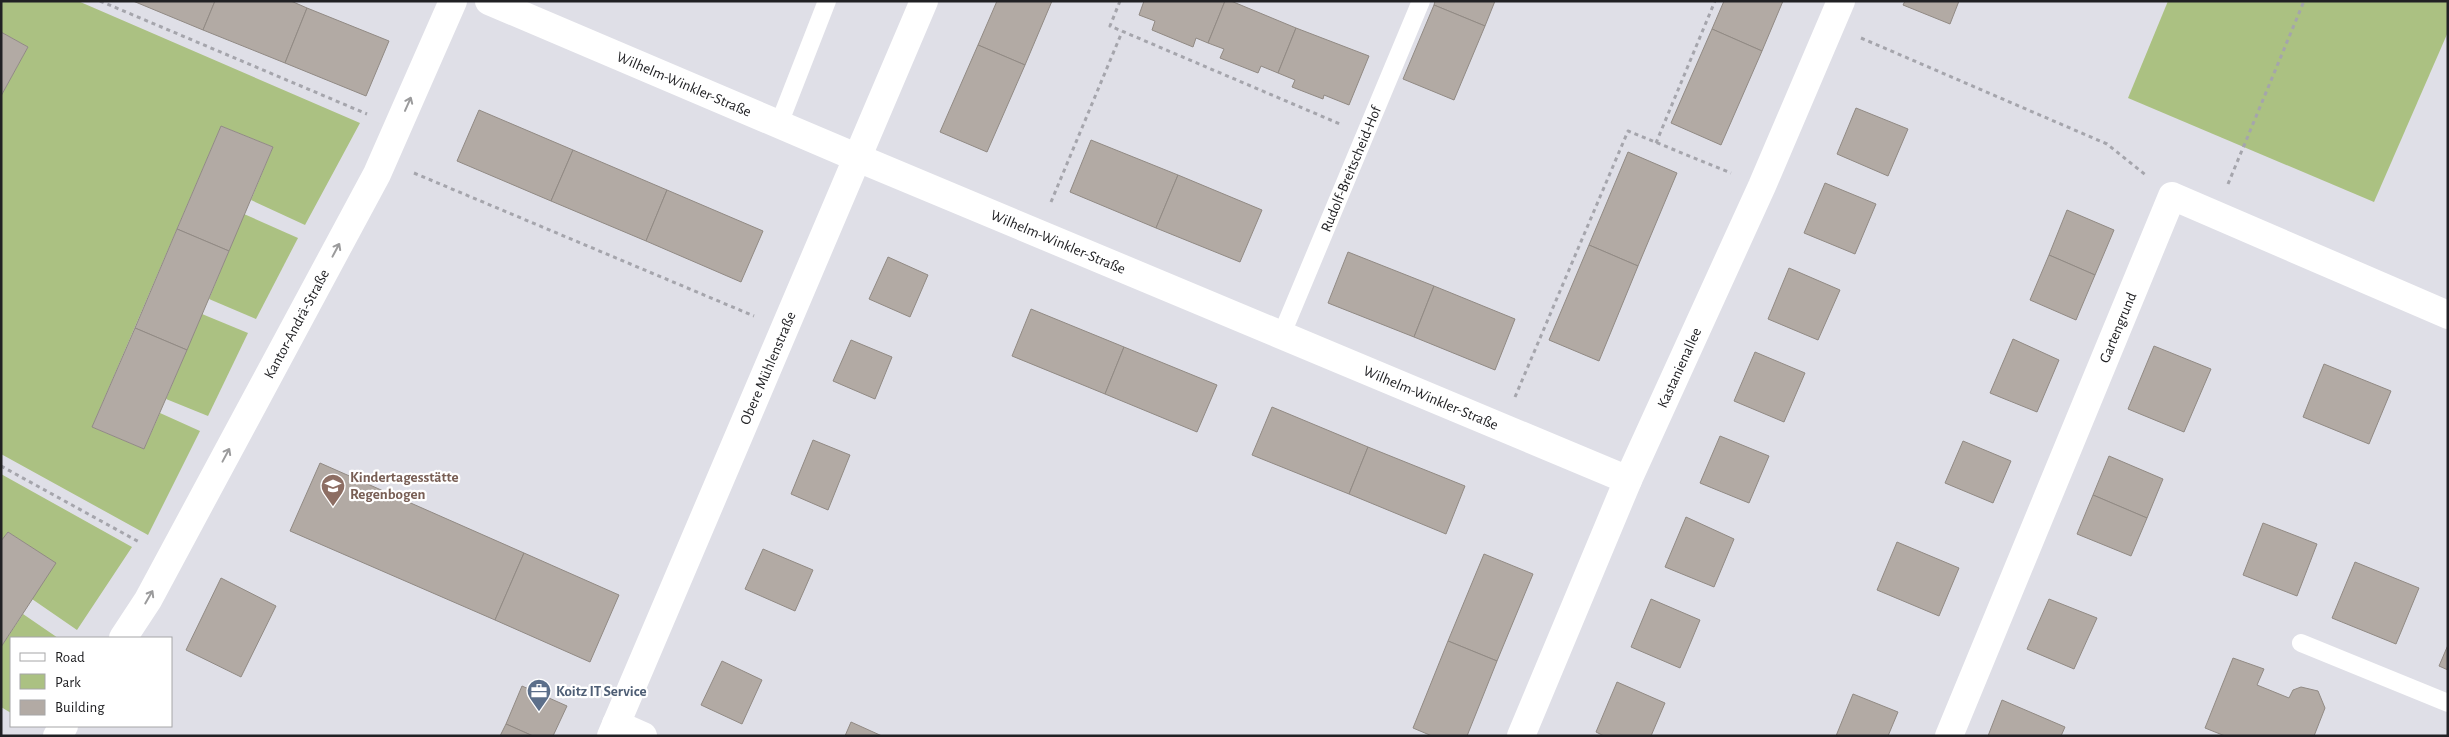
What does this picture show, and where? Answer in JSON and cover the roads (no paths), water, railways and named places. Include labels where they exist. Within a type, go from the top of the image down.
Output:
[{"type":"street","name":"Kantor-Andrä-Straße","points":[[123,637],[148,600],[383,160],[453,1]]},
{"type":"street","name":"Wilhelm-Winkler-Straße","points":[[489,1],[1037,234],[1628,480]]},
{"type":"street","name":"Obere Mühlenstraße","points":[[613,730],[924,1]]},
{"type":"street","name":"Kastanienallee","points":[[1521,736],[1628,480],[1762,186],[1836,13]]},
{"type":"street","name":"Gartengrund","points":[[1949,736],[2172,196],[2448,314]]},
{"type":"street","points":[[613,730],[643,736]]},
{"type":"lane","points":[[778,124],[827,1]]},
{"type":"lane","name":"Rudolf-Breitscheid-Hof","points":[[1281,336],[1420,1]]},
{"type":"lane","points":[[2301,643],[2448,703]]},
{"type":"place","name":"Kindertagesstätte Regenbogen","points":[[333,507]]},
{"type":"place","name":"Koitz IT Service","points":[[539,712]]}]
